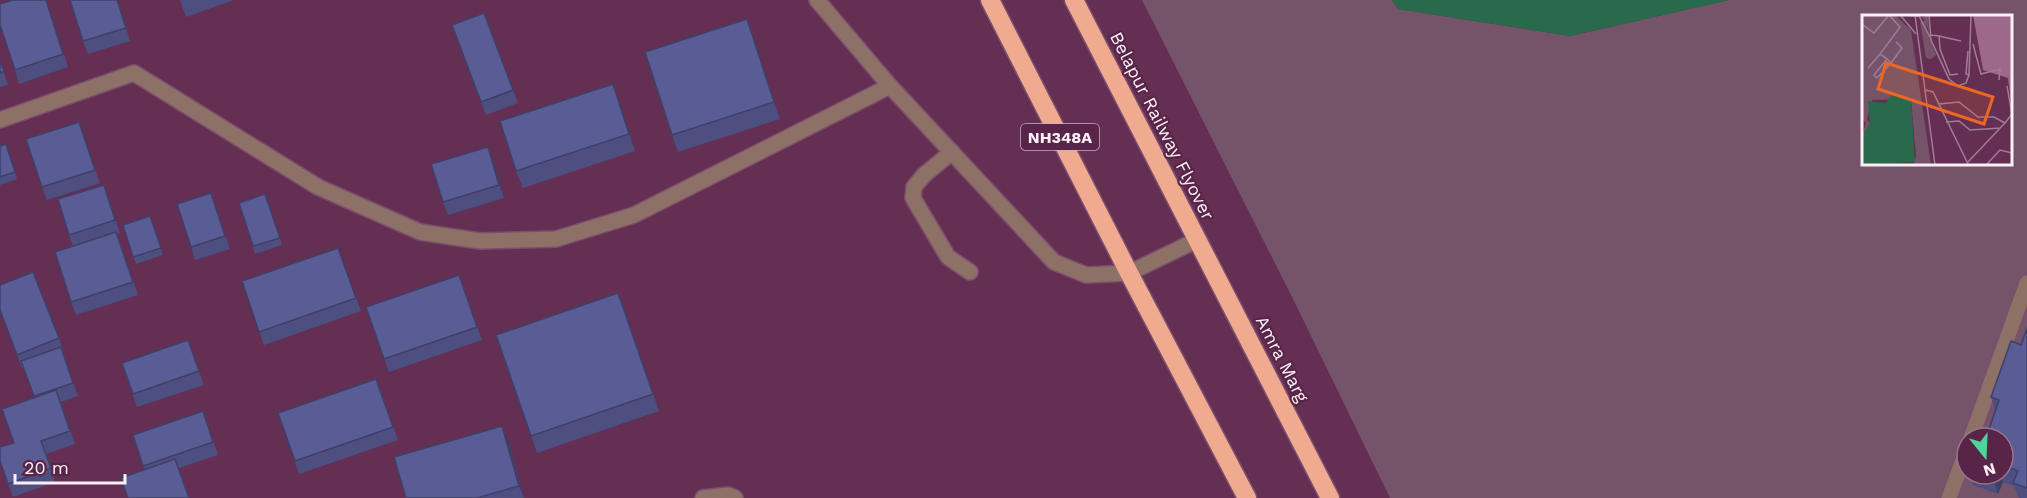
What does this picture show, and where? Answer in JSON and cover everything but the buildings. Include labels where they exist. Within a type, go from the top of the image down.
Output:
[{"type":"highway","name":"NH348A","points":[[990,0],[1247,498]]},
{"type":"highway","name":"Belapur Railway Flyover","points":[[1074,0],[1197,240]]},
{"type":"highway","name":"Amra Marg","points":[[1197,240],[1330,498]]},
{"type":"street","points":[[817,0],[890,86],[1054,262],[1086,275],[1129,273],[1197,240]]},
{"type":"street","points":[[0,120],[134,73],[318,187],[420,232],[480,241],[556,239],[634,214],[890,86]]},
{"type":"street","points":[[952,152],[924,175],[914,187],[913,198],[948,257],[970,272]]},
{"type":"street","points":[[1975,426],[2027,283]]},
{"type":"street","points":[[1949,498],[1955,482]]},
{"type":"street","points":[[703,498],[728,495],[735,498]]},
{"type":"shaded area","points":[[1142,0],[1392,0],[1398,9],[1570,36],[1729,0],[2027,0],[2027,498],[1390,498],[1294,301]]},
{"type":"shaded area","points":[[1392,0],[1729,0],[1570,36],[1398,9]]}]
